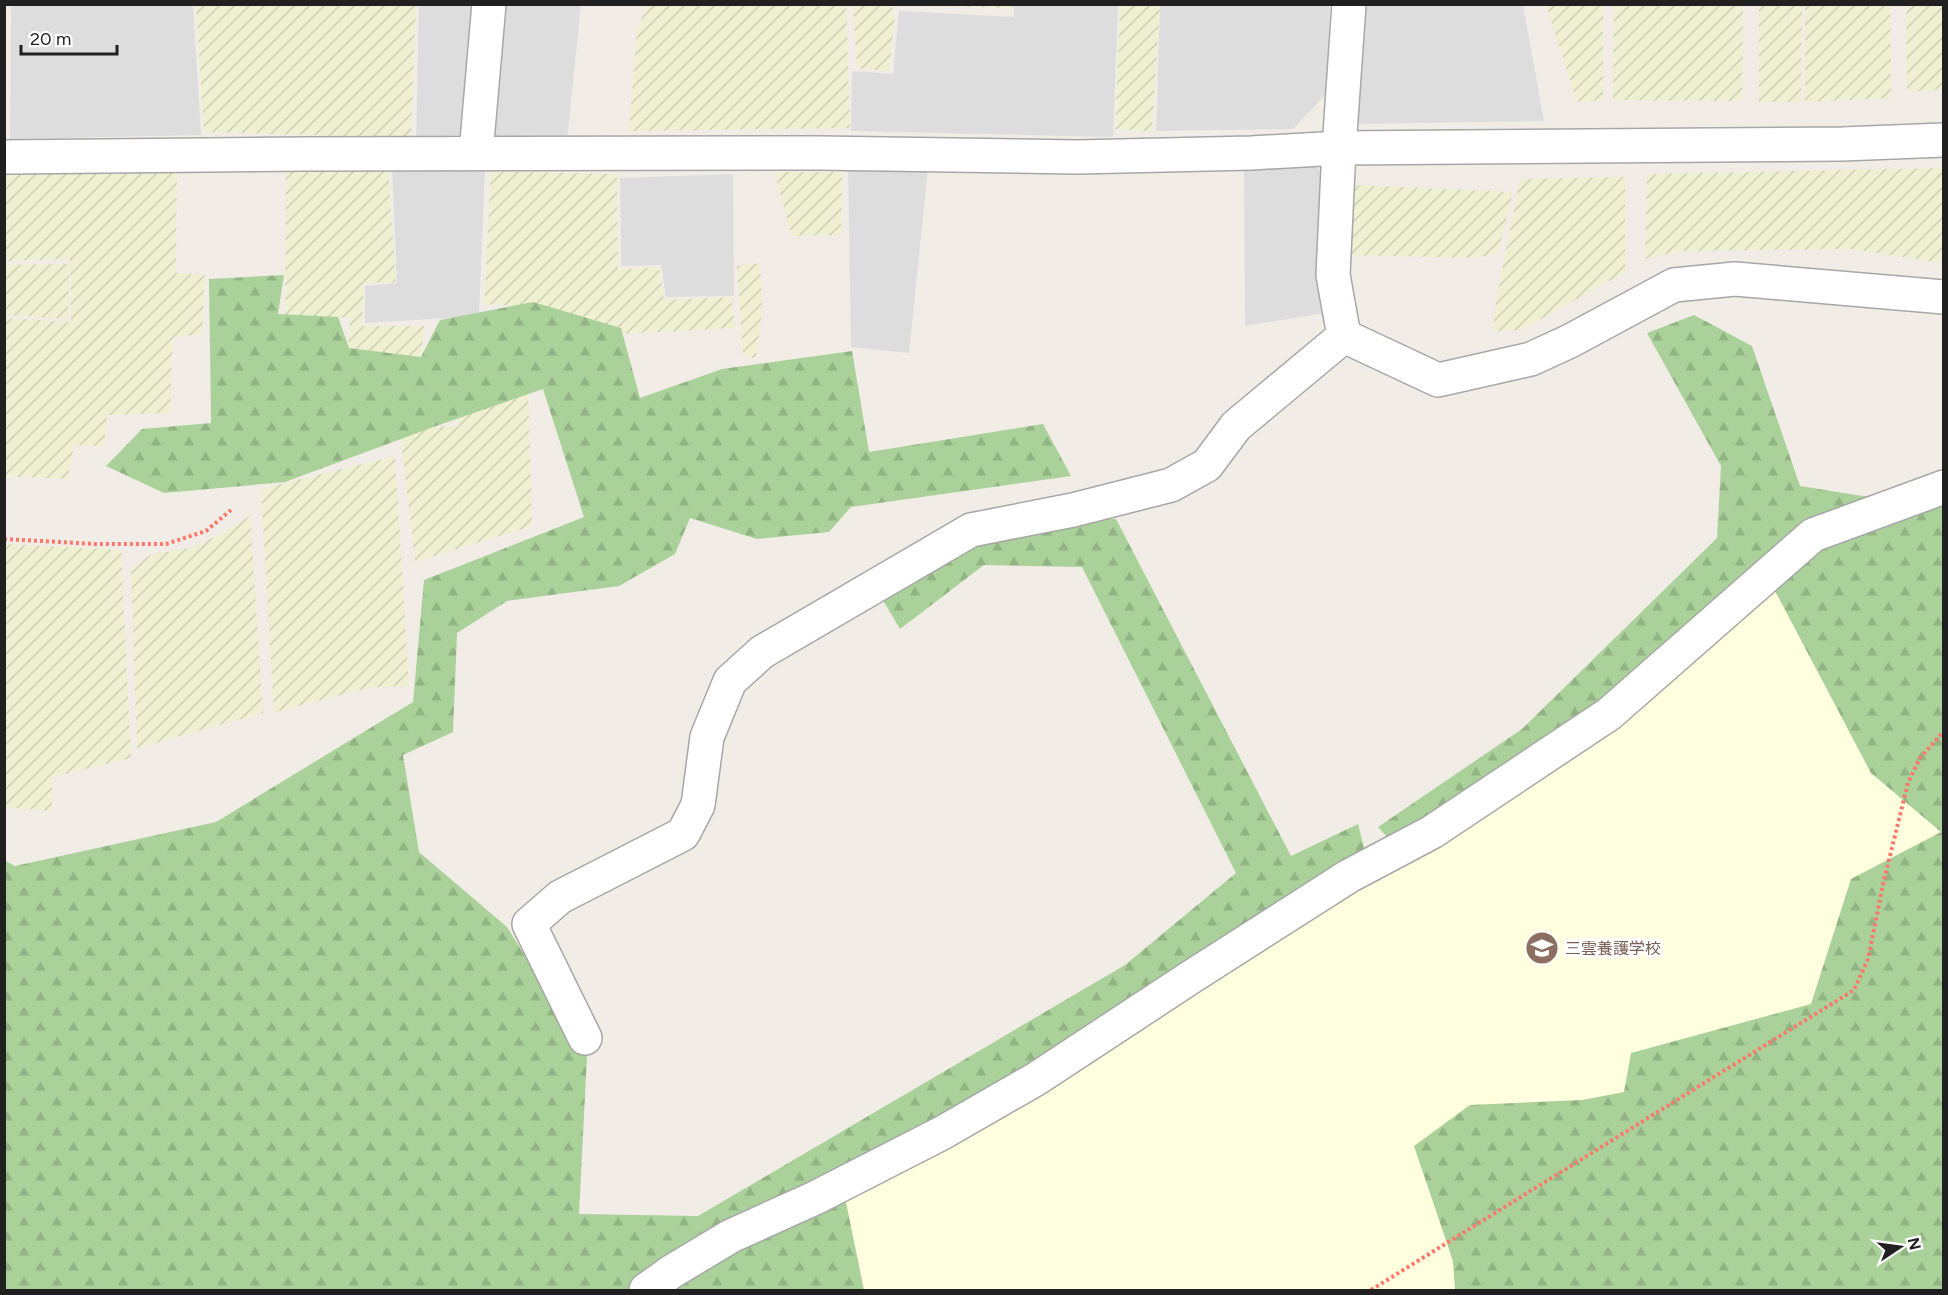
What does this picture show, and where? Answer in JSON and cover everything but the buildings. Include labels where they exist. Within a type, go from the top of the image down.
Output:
[{"type":"street","points":[[476,153],[489,4]]},
{"type":"street","points":[[1344,336],[1333,275],[1348,4]]},
{"type":"street","points":[[4,157],[476,153],[819,153],[1077,157],[1251,153],[1339,148],[1842,144],[1944,140]]},
{"type":"street","points":[[1344,336],[1438,380],[1531,359],[1674,285],[1735,279],[1944,297]]},
{"type":"street","points":[[585,1038],[529,924],[560,897],[683,834],[698,805],[707,737],[730,681],[762,652],[971,530],[1073,510],[1171,484],[1207,465],[1236,426],[1344,336]]},
{"type":"street","points":[[645,1290],[731,1236],[815,1198],[931,1139],[1026,1084],[1349,876],[1432,832],[1609,714],[1813,535],[1944,487]]},
{"type":"path","points":[[4,539],[96,544],[166,544],[206,531],[231,510]]},
{"type":"path","points":[[1371,1290],[1854,990],[1868,959],[1884,880],[1908,783],[1920,758],[1944,730]]},
{"type":"shaded area","points":[[1012,4],[1012,8],[894,5]]},
{"type":"shaded area","points":[[11,5],[193,5],[201,135],[10,139]]},
{"type":"shaded area","points":[[196,5],[416,5],[411,138],[204,132]]},
{"type":"shaded area","points":[[419,5],[482,5],[471,134],[416,138]]},
{"type":"shaded area","points":[[498,5],[581,5],[567,140],[486,138]]},
{"type":"shaded area","points":[[647,5],[846,5],[850,128],[629,131],[637,30]]},
{"type":"shaded area","points":[[853,5],[891,5],[895,15],[889,71],[857,68]]},
{"type":"shaded area","points":[[1014,5],[1118,5],[1113,137],[851,131],[852,71],[893,74],[899,11],[1014,17]]},
{"type":"shaded area","points":[[1120,5],[1160,5],[1152,132],[1115,129]]},
{"type":"shaded area","points":[[1160,5],[1330,5],[1326,94],[1293,129],[1156,131]]},
{"type":"shaded area","points":[[1363,5],[1523,5],[1544,121],[1356,124]]},
{"type":"shaded area","points":[[1546,5],[1603,5],[1603,100],[1577,102]]},
{"type":"shaded area","points":[[1614,5],[1743,5],[1742,101],[1613,100]]},
{"type":"shaded area","points":[[1759,5],[1802,5],[1801,102],[1759,102]]},
{"type":"shaded area","points":[[1805,5],[1890,5],[1891,98],[1805,102]]},
{"type":"shaded area","points":[[1906,5],[1943,5],[1943,89],[1907,92]]},
{"type":"shaded area","points":[[177,166],[176,273],[205,275],[202,334],[173,337],[170,413],[107,415],[104,446],[74,445],[68,479],[5,476],[4,318],[71,322],[70,259],[5,261],[5,171]]},
{"type":"shaded area","points":[[1244,166],[1316,167],[1324,174],[1324,313],[1245,326]]},
{"type":"shaded area","points":[[392,168],[485,170],[479,316],[365,323],[365,286],[397,283]]},
{"type":"shaded area","points":[[1943,168],[1943,263],[1850,249],[1681,251],[1645,259],[1647,174]]},
{"type":"shaded area","points":[[848,169],[928,169],[909,353],[851,347]]},
{"type":"shaded area","points":[[286,170],[388,170],[396,282],[364,283],[362,326],[424,326],[420,361],[348,352],[350,317],[285,320]]},
{"type":"shaded area","points":[[491,171],[617,174],[618,270],[659,267],[664,300],[731,297],[735,328],[616,334],[531,307],[484,304]]},
{"type":"shaded area","points":[[774,172],[842,172],[841,235],[792,236]]},
{"type":"shaded area","points":[[733,174],[734,296],[666,297],[661,265],[621,266],[620,178]]},
{"type":"shaded area","points":[[1625,177],[1625,272],[1521,330],[1493,331],[1496,301],[1520,179]]},
{"type":"shaded area","points":[[1354,185],[1513,192],[1498,253],[1476,258],[1346,255]]},
{"type":"shaded area","points":[[760,263],[762,311],[756,359],[743,354],[737,266]]},
{"type":"shaded area","points":[[69,264],[68,319],[5,315],[5,265]]},
{"type":"shaded area","points":[[528,383],[532,526],[415,562],[400,429],[459,426],[455,388]]},
{"type":"shaded area","points":[[395,456],[409,686],[372,687],[274,712],[261,489]]},
{"type":"shaded area","points":[[250,516],[263,713],[137,748],[131,570],[150,555],[190,548],[221,534]]},
{"type":"shaded area","points":[[4,544],[121,550],[131,758],[52,777],[52,811],[5,807]]},
{"type":"shaded area","name":"三雲養護学校","points":[[1782,585],[1943,824],[1943,837],[1815,1010],[1632,1102],[1424,1148],[1459,1290],[847,1290],[833,1200],[1608,728]]},
{"type":"green space","points":[[284,275],[278,314],[338,317],[349,348],[421,357],[440,320],[533,302],[621,328],[640,398],[722,369],[852,351],[869,452],[1043,424],[1071,476],[851,507],[829,532],[757,539],[690,518],[675,554],[619,586],[507,601],[457,633],[453,732],[403,755],[419,852],[507,927],[587,1056],[579,1214],[698,1216],[1125,965],[1236,873],[1082,567],[984,565],[900,629],[878,592],[967,519],[1116,519],[1291,856],[1358,824],[1366,856],[842,1183],[864,1290],[5,1290],[4,860],[15,866],[216,822],[413,702],[424,580],[584,517],[543,389],[285,482],[164,493],[106,466],[142,429],[211,423],[209,279]]},
{"type":"green space","points":[[1694,315],[1752,346],[1800,486],[1937,506],[1943,501],[1943,1290],[1455,1290],[1453,1261],[1414,1146],[1470,1105],[1582,1100],[1624,1092],[1631,1053],[1811,1004],[1851,879],[1941,832],[1871,773],[1773,587],[1564,737],[1389,839],[1378,827],[1522,729],[1717,538],[1721,466],[1647,333]]},
{"type":"place","name":"三雲養護学校","points":[[1542,948]]}]
